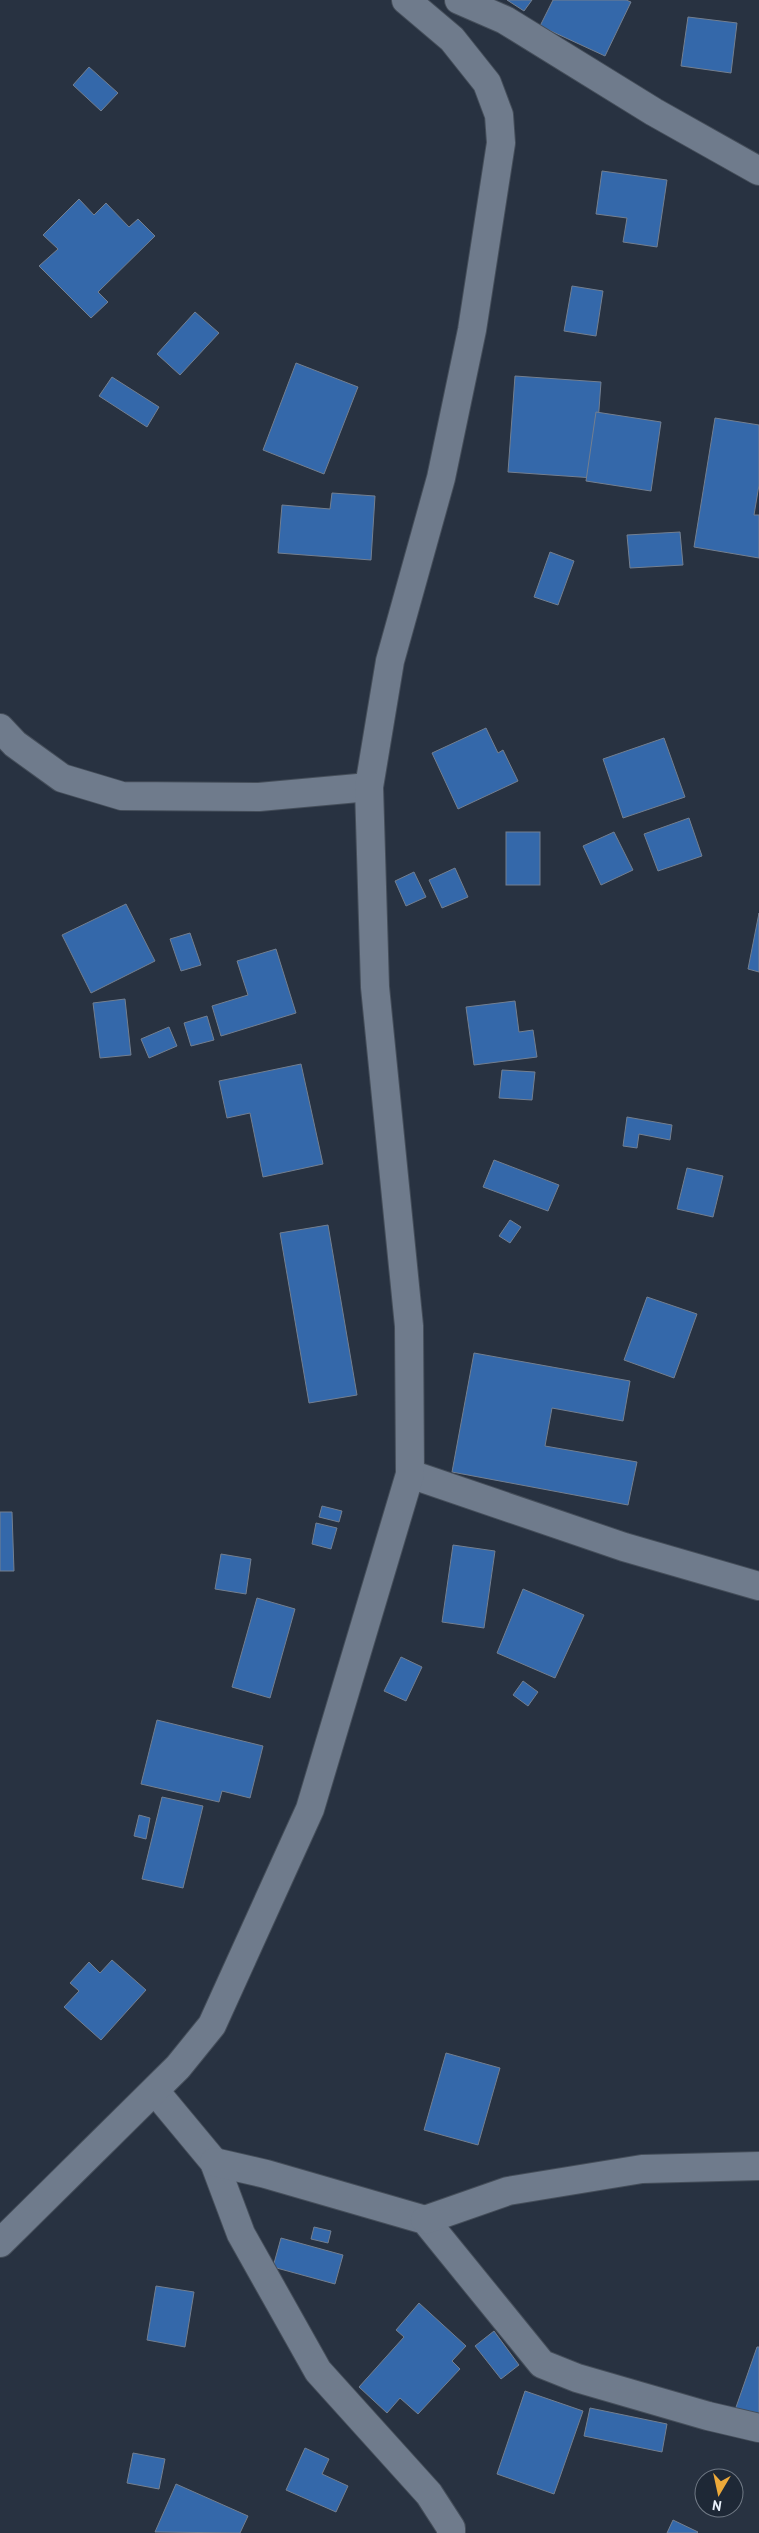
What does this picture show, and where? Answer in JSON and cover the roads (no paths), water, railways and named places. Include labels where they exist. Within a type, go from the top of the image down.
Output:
[{"type":"street","points":[[0,2243],[178,2067],[212,2024],[310,1809],[410,1474],[409,1326],[375,987],[370,787],[390,661],[441,478],[470,339],[502,143],[499,115],[487,82],[452,40],[406,0]]},
{"type":"street","points":[[459,0],[505,20],[654,112],[759,171]]},
{"type":"street","points":[[0,728],[15,744],[62,778],[122,796],[259,797],[370,787]]},
{"type":"street","points":[[410,1474],[624,1547],[759,1586]]},
{"type":"street","points":[[155,2090],[214,2162],[241,2234],[318,2371],[429,2494],[455,2531]]},
{"type":"street","points":[[214,2162],[266,2174],[424,2220],[542,2364],[577,2378],[708,2416],[759,2428]]},
{"type":"street","points":[[424,2220],[508,2191],[623,2172],[642,2169],[759,2166]]}]
